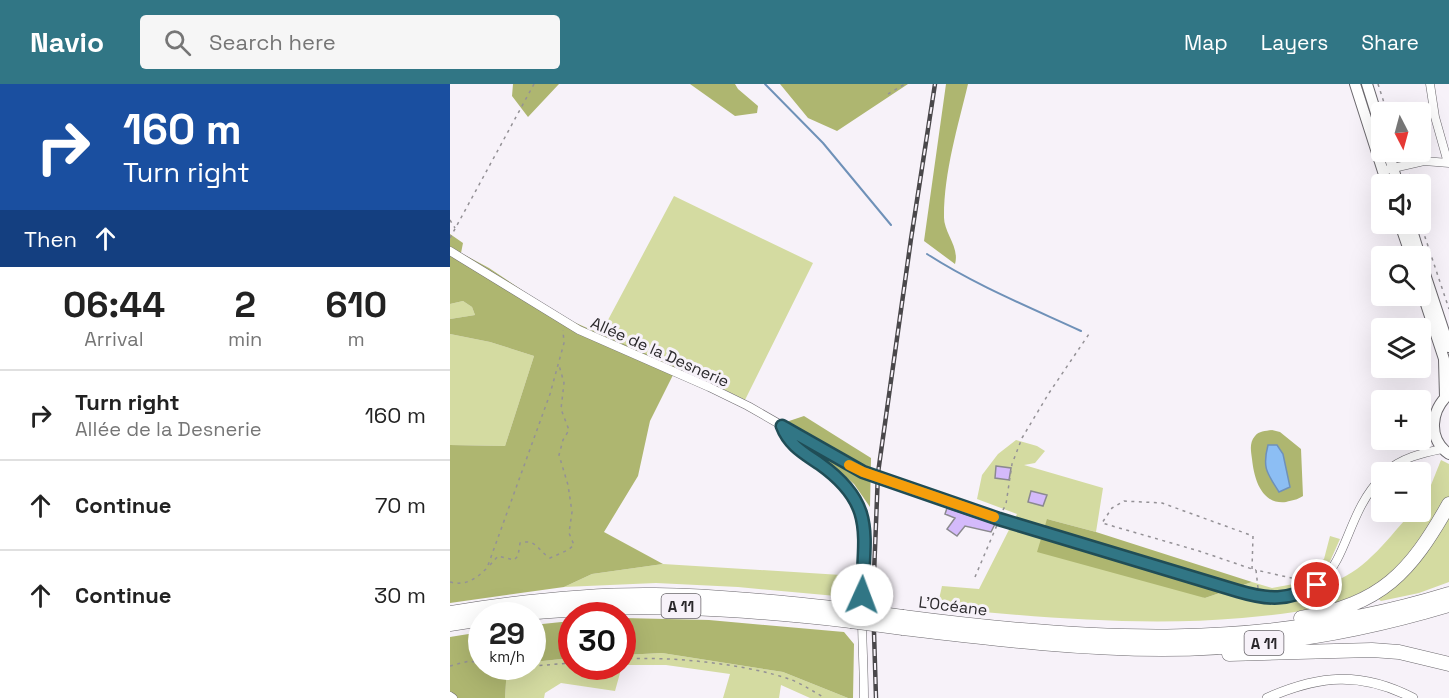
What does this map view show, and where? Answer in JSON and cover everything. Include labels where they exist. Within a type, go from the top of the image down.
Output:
[{"type":"highway","points":[[1236,635],[1254,626],[1332,612],[1368,598],[1406,569],[1418,555],[1449,504]]},
{"type":"highway","name":"L’Océane","points":[[903,622],[1082,636],[1155,638],[1236,635],[1350,619],[1449,594]]},
{"type":"highway","name":"L’Océane","points":[[450,614],[538,601],[644,595],[748,599],[1053,644],[1162,649],[1236,646],[1305,638],[1379,624],[1449,605]]},
{"type":"highway","name":"L’Océane","points":[[546,612],[600,607],[652,606],[851,616]]},
{"type":"highway","points":[[450,624],[468,621]]},
{"type":"highway","points":[[1162,649],[1180,655],[1372,650],[1400,652],[1449,664]]},
{"type":"main road","points":[[1355,84],[1390,174]]},
{"type":"main road","points":[[1367,84],[1373,102]]},
{"type":"main road","points":[[1387,162],[1387,174]]},
{"type":"main road","points":[[1431,291],[1449,347]]},
{"type":"main road","points":[[1427,306],[1444,359],[1447,395],[1437,409],[1434,421],[1435,434],[1446,451]]},
{"type":"street","points":[[1387,170],[1424,161],[1448,163],[1435,117],[1430,84]]},
{"type":"street","name":"Allée de la Desnerie","points":[[450,251],[579,330],[709,387],[863,472],[999,519],[1259,597],[1281,598],[1298,594],[1324,579],[1343,550],[1362,503],[1371,491]]},
{"type":"street","points":[[782,426],[787,438],[850,490],[860,506],[865,527],[862,595],[864,698]]},
{"type":"street","points":[[1401,462],[1418,454],[1446,451]]},
{"type":"street","points":[[1267,698],[1308,682],[1334,678],[1371,682],[1413,698]]},
{"type":"path","points":[[450,238],[534,84]]},
{"type":"path","points":[[888,94],[905,84]]},
{"type":"path","points":[[1378,84],[1384,102]]},
{"type":"path","points":[[450,220],[455,228]]},
{"type":"path","points":[[1424,234],[1449,309]]},
{"type":"path","points":[[487,568],[559,363],[564,343],[564,331],[556,315]]},
{"type":"path","points":[[975,577],[1006,504],[1012,464],[1022,438],[1089,334]]},
{"type":"path","points":[[450,582],[459,584],[470,582],[498,556],[514,560],[518,556],[520,543],[526,541],[531,541],[550,558],[568,550],[573,544],[569,533],[572,512],[568,485],[559,455],[569,430],[561,409],[564,383],[559,363]]},
{"type":"path","points":[[1252,568],[1253,536],[1162,503],[1124,501],[1112,508],[1102,523],[1256,570],[1296,579]]},
{"type":"path","points":[[1256,570],[1259,597]]},
{"type":"path","points":[[636,658],[648,657],[738,668],[794,681],[825,698]]},
{"type":"path","points":[[450,666],[468,661]]},
{"type":"green space","points":[[513,84],[559,84],[528,117],[512,96]]},
{"type":"green space","points":[[690,84],[735,84],[758,106],[757,113],[735,116]]},
{"type":"green space","points":[[780,84],[908,84],[837,131],[808,118]]},
{"type":"green space","points":[[946,84],[968,84],[946,183],[944,222],[955,252],[955,264],[924,241]]},
{"type":"green space","points":[[674,196],[813,263],[745,400],[677,367],[600,335]]},
{"type":"green space","points":[[450,234],[463,243],[461,253],[489,268],[562,317],[677,367],[650,421],[638,476],[604,532],[663,564],[592,574],[564,587],[450,603],[450,445],[505,446],[534,356],[490,342],[450,334],[450,319],[475,315],[472,307],[463,301],[450,304]]},
{"type":"green space","points":[[463,301],[472,307],[475,315],[450,319],[450,304]]},
{"type":"green space","points":[[450,334],[490,342],[534,356],[505,446],[450,445]]},
{"type":"green space","points":[[804,416],[871,458],[870,507],[854,484],[831,464],[809,450],[786,422]]},
{"type":"green space","points":[[1272,430],[1280,432],[1301,449],[1303,496],[1297,499],[1277,502],[1265,495],[1257,482],[1251,453],[1252,441],[1258,433]]},
{"type":"green space","points":[[1016,440],[1037,446],[1045,451],[1035,463],[1024,465],[1103,488],[1096,532],[1047,519],[1205,598],[1252,582],[1272,588],[1299,583],[1324,559],[1330,536],[1340,539],[1327,568],[1335,581],[1346,576],[1367,561],[1403,522],[1431,522],[1431,485],[1441,460],[1449,464],[1449,582],[1419,593],[1381,601],[1366,590],[1321,607],[1290,613],[1204,621],[1090,620],[937,608],[942,586],[979,589],[1017,514],[977,499],[982,475],[998,454]]},
{"type":"green space","points":[[1047,519],[1096,532],[1252,582],[1205,598],[1037,552]]},
{"type":"green space","points":[[663,564],[857,576],[858,598],[738,587],[656,583],[564,587],[592,574]]},
{"type":"green space","points":[[636,618],[709,620],[844,632],[854,644],[853,698],[783,672],[662,653],[636,654]]},
{"type":"green space","points":[[558,622],[558,659],[546,661],[546,624]]},
{"type":"green space","points":[[468,634],[468,680],[506,680],[505,698],[450,698],[450,637]]},
{"type":"green space","points":[[662,653],[783,672],[848,698],[810,698],[781,685],[779,698],[723,698],[730,674],[666,665],[636,665],[636,654]]},
{"type":"green space","points":[[558,659],[558,680],[618,680],[615,691],[561,683],[545,693],[544,698],[505,698],[506,680],[546,680],[546,661]]},
{"type":"water","points":[[1268,445],[1277,445],[1283,454],[1290,487],[1279,492],[1267,470]]},
{"type":"building","points":[[996,466],[1011,468],[1009,480],[995,478]]},
{"type":"building","points":[[1031,491],[1047,495],[1043,506],[1028,502]]},
{"type":"building","points":[[947,508],[995,524],[991,532],[965,526],[957,536],[947,529],[955,518],[945,514]]},
{"type":"waterway","points":[[765,84],[823,143],[891,225]]},
{"type":"waterway","points":[[927,254],[983,286],[1081,331]]},
{"type":"railway","points":[[876,698],[873,599],[878,473],[935,84]]},
{"type":"slow traffic","points":[[849,465],[863,472],[994,517]]},
{"type":"route","points":[[862,595],[865,527],[860,506],[850,490],[787,438],[782,426],[863,472],[999,519],[1238,591],[1259,597],[1281,598],[1298,594],[1317,585]]}]
